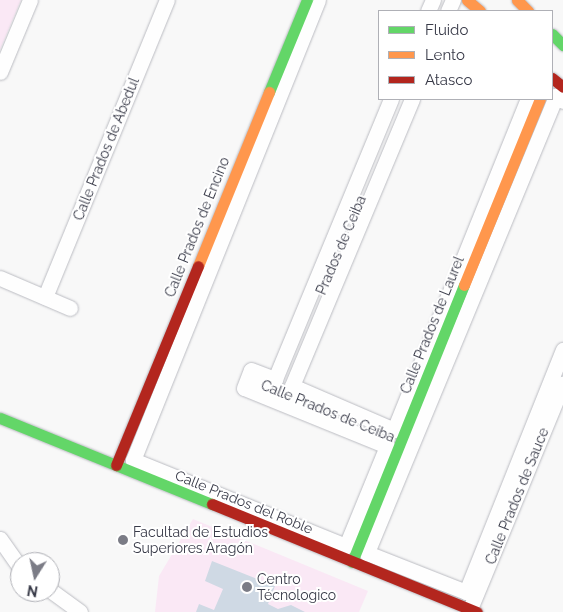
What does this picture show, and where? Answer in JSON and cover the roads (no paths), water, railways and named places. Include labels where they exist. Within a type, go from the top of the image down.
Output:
[{"type":"street","points":[[0,72],[30,0]]},
{"type":"street","name":"Calle Prados de Abedul","points":[[46,297],[166,0]]},
{"type":"street","name":"Calle Prados de Encino","points":[[116,466],[307,0]]},
{"type":"street","points":[[318,0],[133,460],[346,546],[386,446],[244,388],[251,370],[275,379],[391,100]]},
{"type":"street","points":[[454,0],[467,10]]},
{"type":"street","points":[[467,0],[479,10]]},
{"type":"street","points":[[517,0],[527,10]]},
{"type":"street","points":[[553,35],[563,45]]},
{"type":"street","points":[[563,101],[556,96],[367,553],[466,592],[563,350]]},
{"type":"street","name":"Prados de Ceiba","points":[[280,391],[402,100]]},
{"type":"street","points":[[412,100],[292,386],[394,430],[528,100]]},
{"type":"street","name":"Calle Prados de Laurel","points":[[352,562],[540,100]]},
{"type":"street","points":[[0,278],[70,308]]},
{"type":"street","name":"Calle Prados de Ceiba","points":[[254,381],[401,441]]},
{"type":"street","name":"Calle Prados de Sauce","points":[[474,611],[563,383]]},
{"type":"street","name":"Calle Prados del Roble","points":[[0,418],[474,611]]},
{"type":"street","points":[[0,539],[10,554]]},
{"type":"street","points":[[60,597],[80,612]]},
{"type":"place","name":"Facultad de Estudios Superiores Aragón","points":[[123,540]]},
{"type":"place","name":"Centro Técnologico","points":[[247,587]]}]
